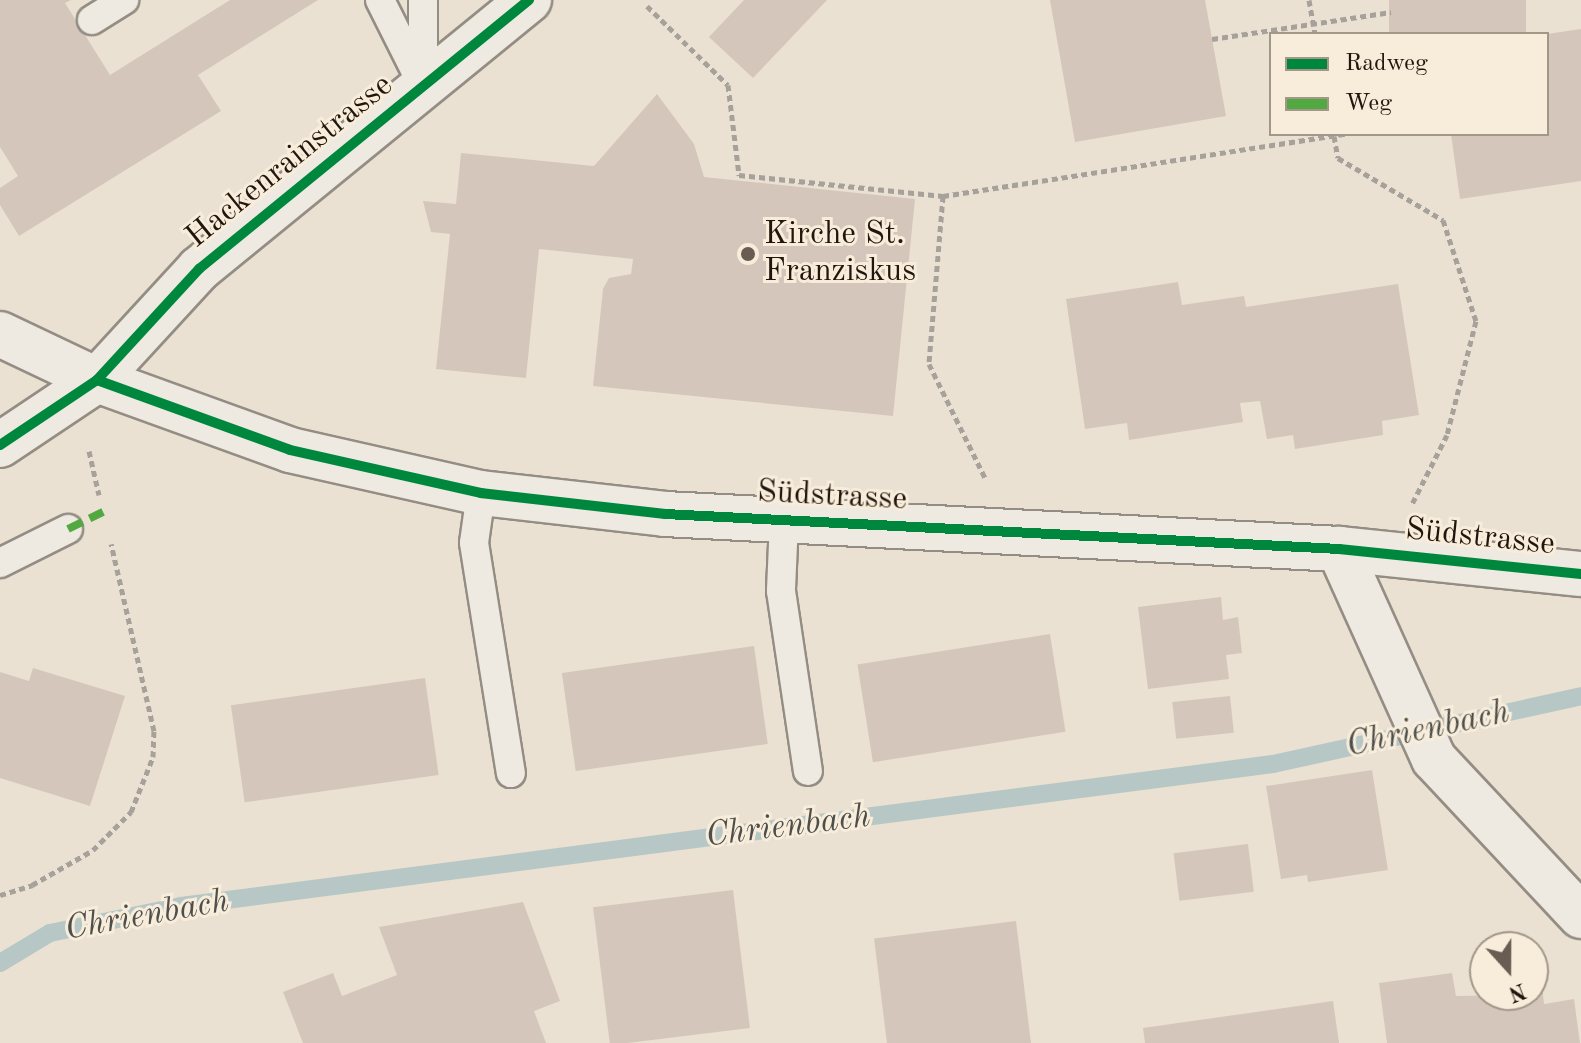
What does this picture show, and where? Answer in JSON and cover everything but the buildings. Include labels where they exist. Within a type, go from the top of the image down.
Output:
[{"type":"street","name":"Hackenrainstrasse","points":[[0,445],[97,380],[199,269],[529,0]]},
{"type":"street","name":"Südstrasse","points":[[0,334],[97,380],[290,450],[481,493],[665,514],[1339,549],[1581,574]]},
{"type":"street","points":[[1339,549],[1434,759],[1581,916]]},
{"type":"lane","points":[[92,20],[124,0]]},
{"type":"lane","points":[[380,0],[423,86]]},
{"type":"lane","points":[[423,0],[423,86]]},
{"type":"lane","points":[[481,493],[474,543],[511,773]]},
{"type":"lane","points":[[784,521],[781,591],[808,771]]},
{"type":"lane","points":[[0,563],[68,529]]},
{"type":"path","points":[[1309,0],[1315,32]]},
{"type":"path","points":[[647,6],[728,85],[739,175],[943,196],[1328,136]]},
{"type":"path","points":[[1212,39],[1391,12]]},
{"type":"path","points":[[1334,136],[1338,158],[1443,220],[1476,321],[1447,435],[1386,555]]},
{"type":"path","points":[[943,196],[929,364],[1013,532]]},
{"type":"path","points":[[87,445],[100,499]]},
{"type":"path","points":[[0,895],[32,885],[93,850],[131,812],[153,757],[154,731],[110,542]]},
{"type":"waterway","name":"Chrienbach","points":[[0,963],[50,933],[181,906],[1273,764],[1581,696]]},
{"type":"marked path","points":[[68,529],[103,512]]},
{"type":"cycle path","points":[[0,445],[97,380],[199,269],[529,0]]},
{"type":"cycle path","points":[[97,380],[290,450],[481,493],[665,514],[1339,549],[1581,574]]},
{"type":"place","name":"Kirche St. Franziskus","points":[[748,254]]}]
